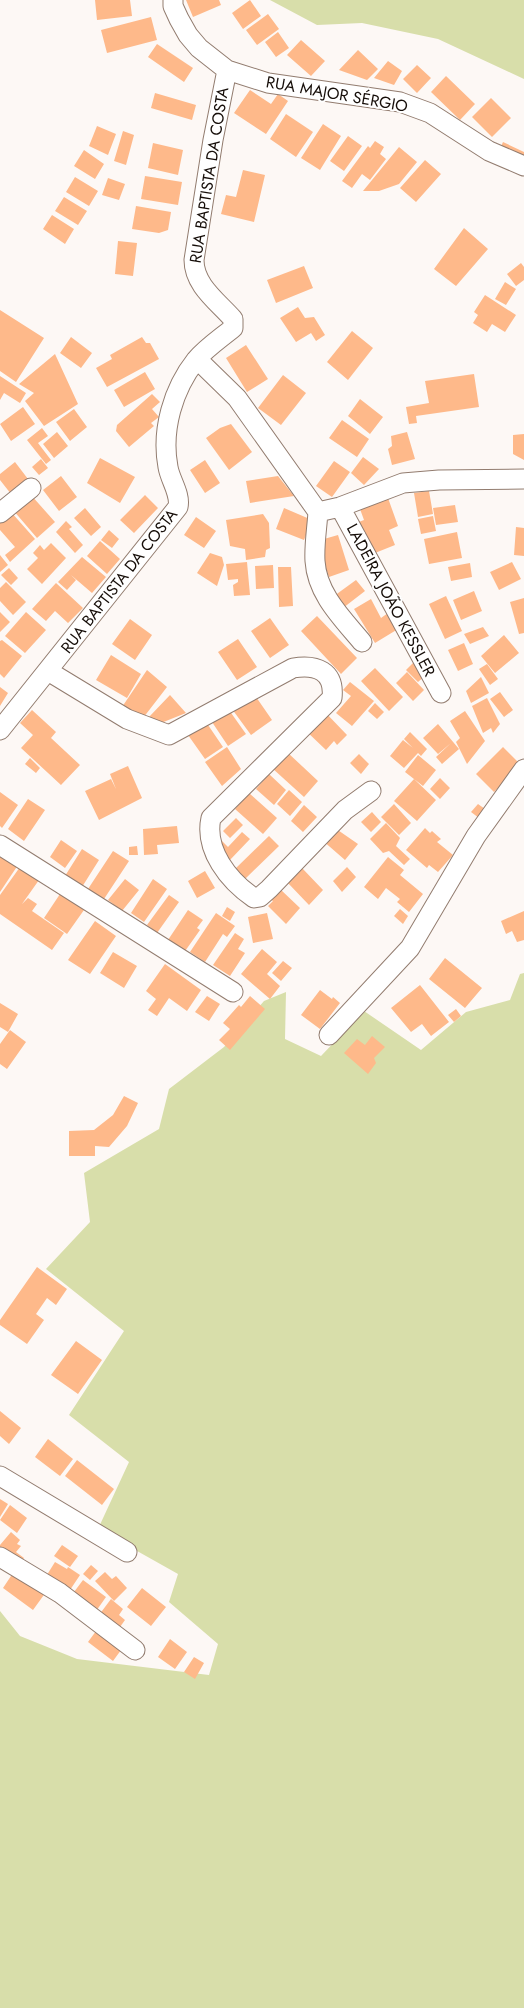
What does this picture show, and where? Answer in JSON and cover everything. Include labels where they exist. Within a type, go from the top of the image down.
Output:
[{"type":"street","name":"RUA MAJOR SÉRGIO","points":[[173,0],[173,6],[188,35],[199,48],[226,70],[281,86],[400,102],[430,113],[489,151],[524,166]]},
{"type":"street","name":"RUA BAPTISTA DA COSTA","points":[[0,730],[178,507],[180,501],[168,468],[166,448],[168,427],[174,400],[182,380],[197,359],[233,328],[234,325],[233,319],[199,282],[194,271],[213,140],[226,70]]},
{"type":"street","points":[[197,359],[237,398],[318,512],[314,561],[318,582],[323,594],[362,642]]},
{"type":"street","points":[[318,512],[340,507],[403,483],[439,480],[524,479]]},
{"type":"street","points":[[0,514],[30,488]]},
{"type":"street","name":"LADEIRA JOÃO KESSLER","points":[[340,507],[441,693]]},
{"type":"street","points":[[48,671],[128,719],[169,735],[293,668],[306,666],[321,670],[328,677],[333,690],[332,698],[211,818],[210,840],[215,852],[226,872],[239,888],[254,898],[260,897],[269,889],[345,810],[371,791]]},
{"type":"street","points":[[329,1035],[410,948],[476,836],[524,769]]},
{"type":"street","points":[[0,845],[233,992]]},
{"type":"street","points":[[0,1476],[127,1552]]},
{"type":"street","points":[[0,1556],[60,1593],[135,1650]]},
{"type":"green space","points":[[270,0],[524,0],[524,79],[438,39],[362,23],[317,25]]},
{"type":"green space","points":[[524,973],[524,2008],[0,2008],[0,1611],[20,1636],[77,1659],[209,1675],[218,1644],[169,1602],[178,1574],[98,1529],[129,1462],[69,1415],[124,1331],[46,1269],[90,1222],[84,1173],[159,1129],[169,1089],[224,1047],[264,1001],[286,992],[285,1039],[321,1056],[364,1011],[421,1050],[466,1012],[510,1000],[520,974]]},
{"type":"building","points":[[95,0],[130,0],[132,16],[97,20]]},
{"type":"building","points":[[186,0],[219,0],[221,5],[193,17]]},
{"type":"building","points":[[250,0],[261,16],[243,29],[232,13]]},
{"type":"building","points":[[268,14],[279,29],[257,45],[246,30]]},
{"type":"building","points":[[151,17],[157,40],[107,53],[101,30]]},
{"type":"building","points":[[278,32],[289,48],[276,57],[265,42]]},
{"type":"building","points":[[301,40],[325,61],[311,76],[287,55]]},
{"type":"building","points":[[157,44],[193,68],[184,82],[148,57]]},
{"type":"building","points":[[358,50],[378,69],[367,80],[339,70]]},
{"type":"building","points":[[388,61],[402,71],[394,85],[374,78]]},
{"type":"building","points":[[417,65],[431,78],[417,93],[403,79]]},
{"type":"building","points":[[446,76],[475,104],[460,120],[431,92]]},
{"type":"building","points":[[250,90],[271,104],[278,94],[288,101],[266,134],[234,113]]},
{"type":"building","points":[[155,93],[196,105],[192,120],[151,108]]},
{"type":"building","points":[[491,98],[511,118],[492,137],[472,117]]},
{"type":"building","points":[[286,114],[313,132],[296,157],[270,139]]},
{"type":"building","points":[[323,124],[341,136],[320,170],[301,158]]},
{"type":"building","points":[[97,126],[116,134],[108,155],[89,146]]},
{"type":"building","points":[[123,131],[134,135],[126,165],[114,161]]},
{"type":"building","points":[[348,136],[362,146],[344,171],[330,161]]},
{"type":"building","points":[[375,141],[384,147],[380,154],[386,159],[370,180],[362,174],[352,188],[342,181],[368,146],[370,148]]},
{"type":"building","points":[[503,142],[524,152],[524,164],[499,151]]},
{"type":"building","points":[[153,143],[183,150],[178,175],[148,168]]},
{"type":"building","points":[[399,147],[417,162],[399,184],[379,191],[363,191]]},
{"type":"building","points":[[84,150],[104,164],[95,179],[74,166]]},
{"type":"building","points":[[425,160],[441,174],[416,202],[400,188]]},
{"type":"building","points":[[243,170],[265,175],[254,222],[221,214],[226,195],[236,197]]},
{"type":"building","points":[[145,176],[182,182],[178,205],[141,199]]},
{"type":"building","points":[[75,177],[98,191],[89,206],[66,192]]},
{"type":"building","points":[[108,178],[125,184],[119,200],[102,195]]},
{"type":"building","points":[[64,197],[87,211],[78,225],[55,211]]},
{"type":"building","points":[[136,206],[171,212],[168,230],[159,233],[132,229]]},
{"type":"building","points":[[52,215],[74,229],[65,244],[43,229]]},
{"type":"building","points":[[464,228],[488,249],[456,286],[434,269]]},
{"type":"building","points":[[118,241],[137,243],[133,276],[115,274]]},
{"type":"building","points":[[521,263],[524,267],[524,280],[516,286],[507,274]]},
{"type":"building","points":[[304,266],[313,288],[276,303],[267,280]]},
{"type":"building","points":[[505,282],[516,289],[506,305],[495,299]]},
{"type":"building","points":[[485,295],[516,315],[505,332],[492,324],[487,332],[473,323],[478,315],[474,312]]},
{"type":"building","points":[[298,307],[305,318],[314,317],[325,335],[316,341],[311,333],[296,342],[280,318]]},
{"type":"building","points":[[0,310],[44,338],[16,382],[0,371]]},
{"type":"building","points":[[352,331],[373,348],[348,380],[327,362]]},
{"type":"building","points":[[71,337],[92,353],[81,368],[60,353]]},
{"type":"building","points":[[142,337],[146,343],[150,343],[159,359],[107,387],[96,368],[112,359],[110,355]]},
{"type":"building","points":[[246,345],[268,379],[247,392],[226,358]]},
{"type":"building","points":[[55,354],[78,404],[44,426],[25,401],[34,393],[19,384]]},
{"type":"building","points":[[145,372],[155,389],[124,407],[114,390]]},
{"type":"building","points":[[474,374],[479,407],[416,416],[417,423],[409,424],[406,407],[429,403],[425,381]]},
{"type":"building","points":[[283,375],[306,393],[281,425],[258,408]]},
{"type":"building","points":[[0,376],[26,393],[20,403],[4,393],[0,400]]},
{"type":"building","points":[[152,394],[160,402],[152,409],[159,417],[151,423],[154,426],[129,447],[116,431],[117,425]]},
{"type":"building","points":[[360,399],[383,417],[370,434],[348,416]]},
{"type":"building","points":[[23,407],[35,424],[11,441],[0,424]]},
{"type":"building","points":[[74,409],[87,427],[70,441],[56,422]]},
{"type":"building","points":[[342,420],[369,439],[357,457],[329,438]]},
{"type":"building","points":[[231,424],[252,452],[229,470],[206,438],[220,428]]},
{"type":"building","points":[[42,428],[48,436],[38,443],[51,460],[46,464],[27,440]]},
{"type":"building","points":[[57,432],[68,446],[54,458],[43,444]]},
{"type":"building","points":[[407,432],[415,459],[392,465],[388,449],[392,446],[391,436]]},
{"type":"building","points":[[524,434],[524,460],[513,454],[513,435]]},
{"type":"building","points":[[363,457],[379,469],[364,485],[351,473]]},
{"type":"building","points":[[100,458],[135,477],[120,503],[87,483]]},
{"type":"building","points":[[41,459],[48,468],[39,475],[32,467]]},
{"type":"building","points":[[205,460],[220,483],[205,493],[190,470]]},
{"type":"building","points":[[334,461],[350,472],[332,497],[316,486]]},
{"type":"building","points":[[15,462],[28,479],[11,494],[0,480],[0,474]]},
{"type":"building","points":[[61,476],[77,497],[59,511],[43,490]]},
{"type":"building","points":[[278,476],[294,496],[250,503],[246,481]]},
{"type":"building","points":[[429,491],[433,514],[418,517],[414,493]]},
{"type":"building","points":[[31,495],[55,522],[37,538],[13,510]]},
{"type":"building","points":[[145,495],[158,508],[134,533],[120,520]]},
{"type":"building","points":[[388,498],[398,526],[389,530],[395,545],[370,555],[356,523],[364,520],[360,509]]},
{"type":"building","points":[[455,505],[458,522],[436,525],[433,508]]},
{"type":"building","points":[[85,508],[101,527],[91,536],[74,518]]},
{"type":"building","points":[[284,508],[312,520],[304,540],[276,529]]},
{"type":"building","points":[[11,512],[35,539],[10,562],[5,555],[15,547],[0,530],[0,522]]},
{"type":"building","points":[[263,514],[269,523],[270,548],[266,550],[265,557],[246,560],[245,549],[230,546],[226,520]]},
{"type":"building","points":[[433,516],[436,531],[421,534],[418,519]]},
{"type":"building","points":[[196,517],[216,531],[204,548],[184,535]]},
{"type":"building","points":[[66,521],[72,527],[69,529],[83,545],[75,553],[56,532]]},
{"type":"building","points":[[516,527],[524,528],[524,556],[514,555]]},
{"type":"building","points":[[109,530],[119,539],[112,548],[101,540]]},
{"type":"building","points":[[457,532],[462,558],[429,564],[424,539]]},
{"type":"building","points":[[338,535],[349,570],[329,577],[327,571],[321,573],[317,541]]},
{"type":"building","points":[[100,541],[120,559],[107,574],[87,556]]},
{"type":"building","points":[[51,543],[66,558],[42,584],[27,569],[38,558],[33,553],[40,545],[44,550]]},
{"type":"building","points":[[210,553],[222,557],[224,565],[217,586],[197,573]]},
{"type":"building","points":[[0,555],[8,565],[0,572]]},
{"type":"building","points":[[82,557],[106,577],[92,593],[71,575],[76,580],[67,590],[58,582]]},
{"type":"building","points":[[247,562],[250,595],[234,596],[233,585],[238,582],[238,579],[228,580],[226,564]]},
{"type":"building","points":[[512,562],[521,579],[499,590],[490,572]]},
{"type":"building","points":[[470,563],[472,577],[451,581],[448,567]]},
{"type":"building","points":[[273,565],[274,588],[256,589],[255,566]]},
{"type":"building","points":[[278,567],[291,567],[293,606],[279,607]]},
{"type":"building","points":[[9,568],[18,578],[11,585],[1,575]]},
{"type":"building","points":[[356,580],[365,591],[343,608],[334,596]]},
{"type":"building","points":[[6,582],[26,602],[13,615],[0,601],[0,588]]},
{"type":"building","points":[[56,583],[83,608],[68,623],[55,611],[46,621],[32,609]]},
{"type":"building","points":[[474,591],[482,611],[461,620],[453,600]]},
{"type":"building","points":[[446,596],[462,631],[445,639],[429,604]]},
{"type":"building","points":[[524,598],[524,633],[519,634],[510,602]]},
{"type":"building","points":[[371,599],[381,618],[388,613],[398,629],[375,643],[354,609]]},
{"type":"building","points":[[0,612],[10,622],[0,632]]},
{"type":"building","points":[[26,612],[46,630],[25,653],[5,636]]},
{"type":"building","points":[[317,616],[357,658],[341,674],[301,631]]},
{"type":"building","points":[[270,618],[289,645],[270,658],[251,631]]},
{"type":"building","points":[[130,619],[152,635],[135,660],[112,644]]},
{"type":"building","points":[[483,627],[489,636],[470,644],[464,634]]},
{"type":"building","points":[[504,635],[519,653],[495,673],[481,656]]},
{"type":"building","points":[[238,639],[257,667],[237,680],[218,652]]},
{"type":"building","points":[[2,640],[22,656],[4,678],[0,674],[0,641]]},
{"type":"building","points":[[464,643],[473,664],[458,671],[448,650]]},
{"type":"building","points":[[111,655],[141,674],[127,698],[96,680]]},
{"type":"building","points":[[414,662],[426,675],[418,682],[406,670]]},
{"type":"building","points":[[487,664],[498,679],[490,685],[479,669]]},
{"type":"building","points":[[375,668],[403,697],[389,711],[361,681]]},
{"type":"building","points":[[147,670],[167,687],[140,722],[122,707]]},
{"type":"building","points":[[407,672],[424,690],[413,701],[396,683]]},
{"type":"building","points":[[481,677],[489,693],[471,703],[466,691]]},
{"type":"building","points":[[350,682],[374,701],[352,726],[336,713],[351,696],[343,690]]},
{"type":"building","points":[[0,687],[8,693],[0,706]]},
{"type":"building","points":[[500,692],[513,710],[504,717],[490,699]]},
{"type":"building","points":[[254,694],[272,720],[251,735],[232,709]]},
{"type":"building","points":[[170,695],[186,713],[156,725],[149,717]]},
{"type":"building","points":[[487,698],[500,724],[493,733],[491,728],[483,733],[472,706]]},
{"type":"building","points":[[375,703],[384,712],[377,719],[368,711]]},
{"type":"building","points":[[32,710],[56,732],[51,738],[80,765],[61,785],[21,748],[33,735],[20,723]]},
{"type":"building","points":[[229,710],[246,734],[228,746],[212,722]]},
{"type":"building","points":[[323,710],[347,735],[337,745],[334,741],[326,750],[304,729]]},
{"type":"building","points":[[465,711],[485,741],[467,764],[456,742],[460,738],[450,721]]},
{"type":"building","points":[[206,722],[223,747],[205,759],[188,735]]},
{"type":"building","points":[[438,724],[459,749],[442,764],[436,757],[451,743],[438,754],[423,738]]},
{"type":"building","points":[[410,732],[427,749],[421,756],[418,753],[404,768],[390,756],[403,740],[413,748],[404,739]]},
{"type":"building","points":[[227,747],[241,769],[222,786],[205,762]]},
{"type":"building","points":[[503,747],[521,765],[494,792],[476,774]]},
{"type":"building","points":[[287,752],[318,781],[304,797],[272,768]]},
{"type":"building","points":[[359,754],[369,764],[361,774],[350,763]]},
{"type":"building","points":[[418,755],[436,770],[423,786],[405,772]]},
{"type":"building","points":[[30,758],[40,768],[36,773],[25,764]]},
{"type":"building","points":[[128,766],[142,798],[99,820],[85,791],[111,779],[116,789],[110,774]]},
{"type":"building","points":[[269,774],[286,790],[274,805],[256,789]]},
{"type":"building","points":[[440,778],[450,788],[440,799],[430,789]]},
{"type":"building","points":[[414,779],[436,800],[417,821],[394,801]]},
{"type":"building","points":[[289,790],[302,802],[290,816],[277,804]]},
{"type":"building","points":[[0,792],[18,805],[2,828],[0,826]]},
{"type":"building","points":[[249,793],[277,818],[263,834],[235,809]]},
{"type":"building","points":[[28,799],[45,810],[24,841],[8,829]]},
{"type":"building","points":[[394,804],[411,823],[399,835],[381,817]]},
{"type":"building","points":[[478,804],[485,809],[479,818],[471,812]]},
{"type":"building","points":[[304,805],[317,817],[303,832],[291,821]]},
{"type":"building","points":[[372,812],[381,822],[371,832],[361,822]]},
{"type":"building","points":[[236,818],[243,825],[230,838],[223,831]]},
{"type":"building","points":[[386,823],[400,838],[396,846],[410,859],[404,865],[389,851],[383,853],[370,839]]},
{"type":"building","points":[[177,826],[179,843],[157,845],[158,854],[144,855],[143,829]]},
{"type":"building","points":[[332,826],[358,844],[345,860],[322,840]]},
{"type":"building","points":[[425,828],[430,833],[432,831],[441,839],[437,842],[453,855],[438,872],[429,865],[427,868],[406,850]]},
{"type":"building","points":[[242,832],[250,839],[229,861],[214,846],[220,839],[228,847]]},
{"type":"building","points":[[269,836],[279,846],[245,879],[235,869]]},
{"type":"building","points":[[61,840],[77,851],[65,868],[50,857]]},
{"type":"building","points":[[137,846],[138,855],[129,855],[129,847]]},
{"type":"building","points":[[82,849],[99,860],[82,887],[65,876]]},
{"type":"building","points":[[113,851],[129,861],[104,899],[88,889]]},
{"type":"building","points":[[0,855],[18,865],[0,892]]},
{"type":"building","points":[[388,857],[404,870],[400,875],[423,894],[409,912],[397,902],[400,899],[386,888],[378,899],[364,887]]},
{"type":"building","points":[[20,867],[39,880],[22,904],[28,898],[37,904],[32,911],[64,933],[52,950],[0,914],[0,895]]},
{"type":"building","points":[[347,867],[356,877],[342,892],[333,881]]},
{"type":"building","points":[[302,868],[323,890],[309,905],[287,882]]},
{"type":"building","points":[[205,871],[215,888],[197,898],[188,881]]},
{"type":"building","points":[[125,879],[139,890],[122,911],[108,900]]},
{"type":"building","points":[[153,879],[167,889],[144,922],[131,913]]},
{"type":"building","points":[[280,889],[300,908],[286,924],[268,906],[273,901],[270,899]]},
{"type":"building","points":[[60,894],[84,910],[67,934],[44,918]]},
{"type":"building","points":[[169,895],[179,902],[157,933],[147,925]]},
{"type":"building","points":[[227,907],[235,912],[230,921],[222,916]]},
{"type":"building","points":[[400,909],[408,916],[403,924],[394,916]]},
{"type":"building","points":[[188,910],[203,920],[197,928],[200,930],[183,954],[166,943]]},
{"type":"building","points":[[524,911],[524,940],[517,942],[512,931],[506,934],[501,921]]},
{"type":"building","points":[[216,913],[235,926],[227,937],[223,934],[205,962],[190,952]]},
{"type":"building","points":[[267,913],[273,939],[253,943],[248,917]]},
{"type":"building","points":[[95,921],[116,936],[90,974],[68,960]]},
{"type":"building","points":[[235,933],[244,939],[238,949],[245,953],[230,976],[213,965]]},
{"type":"building","points":[[262,949],[277,962],[267,974],[280,986],[270,999],[241,974]]},
{"type":"building","points":[[113,952],[137,966],[124,988],[100,973]]},
{"type":"building","points":[[445,958],[482,988],[465,1008],[429,979]]},
{"type":"building","points":[[283,961],[292,968],[281,981],[272,973]]},
{"type":"building","points":[[165,964],[201,990],[187,1011],[169,998],[157,1016],[148,1010],[156,999],[146,991]]},
{"type":"building","points":[[420,985],[449,1022],[431,1036],[422,1024],[411,1032],[391,1008]]},
{"type":"building","points":[[320,990],[332,999],[333,997],[340,1003],[320,1029],[301,1015]]},
{"type":"building","points":[[207,996],[220,1004],[209,1021],[195,1012]]},
{"type":"building","points":[[250,996],[265,1009],[230,1050],[219,1040],[230,1029],[223,1023],[239,1005],[241,1007]]},
{"type":"building","points":[[0,1003],[18,1014],[8,1032],[0,1027]]},
{"type":"building","points":[[456,1009],[461,1016],[454,1022],[448,1015]]},
{"type":"building","points":[[10,1030],[26,1042],[7,1069],[0,1064],[0,1044]]},
{"type":"building","points":[[372,1036],[385,1047],[374,1058],[376,1063],[368,1074],[344,1053],[357,1039],[365,1045]]},
{"type":"building","points":[[124,1096],[138,1103],[127,1126],[109,1147],[95,1146],[95,1156],[69,1156],[69,1131],[94,1130],[113,1115]]},
{"type":"building","points":[[37,1267],[67,1289],[56,1305],[47,1298],[36,1314],[44,1320],[27,1344],[0,1325],[0,1320]]},
{"type":"building","points":[[76,1341],[102,1360],[78,1394],[51,1375]]},
{"type":"building","points":[[0,1411],[21,1428],[9,1444],[0,1436]]},
{"type":"building","points":[[48,1439],[73,1459],[60,1476],[35,1457]]},
{"type":"building","points":[[77,1460],[114,1489],[102,1505],[65,1476]]},
{"type":"building","points":[[0,1499],[8,1504],[0,1517]]},
{"type":"building","points":[[10,1505],[27,1518],[17,1533],[0,1520]]},
{"type":"building","points":[[11,1532],[20,1540],[17,1544],[21,1546],[16,1552],[24,1558],[20,1564],[0,1549],[0,1545]]},
{"type":"building","points":[[62,1545],[78,1556],[70,1567],[54,1556]]},
{"type":"building","points":[[55,1562],[67,1569],[68,1567],[80,1575],[68,1593],[45,1578]]},
{"type":"building","points":[[91,1565],[98,1571],[90,1580],[83,1574]]},
{"type":"building","points":[[15,1570],[46,1592],[33,1610],[3,1588]]},
{"type":"building","points":[[105,1572],[112,1579],[116,1576],[127,1588],[114,1601],[95,1581]]},
{"type":"building","points":[[83,1580],[106,1597],[94,1614],[71,1596]]},
{"type":"building","points":[[142,1588],[166,1607],[151,1626],[127,1607]]},
{"type":"building","points":[[111,1599],[123,1609],[119,1615],[125,1620],[115,1634],[96,1619]]},
{"type":"building","points":[[99,1627],[124,1646],[113,1661],[88,1642]]},
{"type":"building","points":[[170,1639],[187,1652],[175,1669],[158,1657]]},
{"type":"building","points":[[194,1657],[204,1663],[195,1679],[184,1672]]}]
